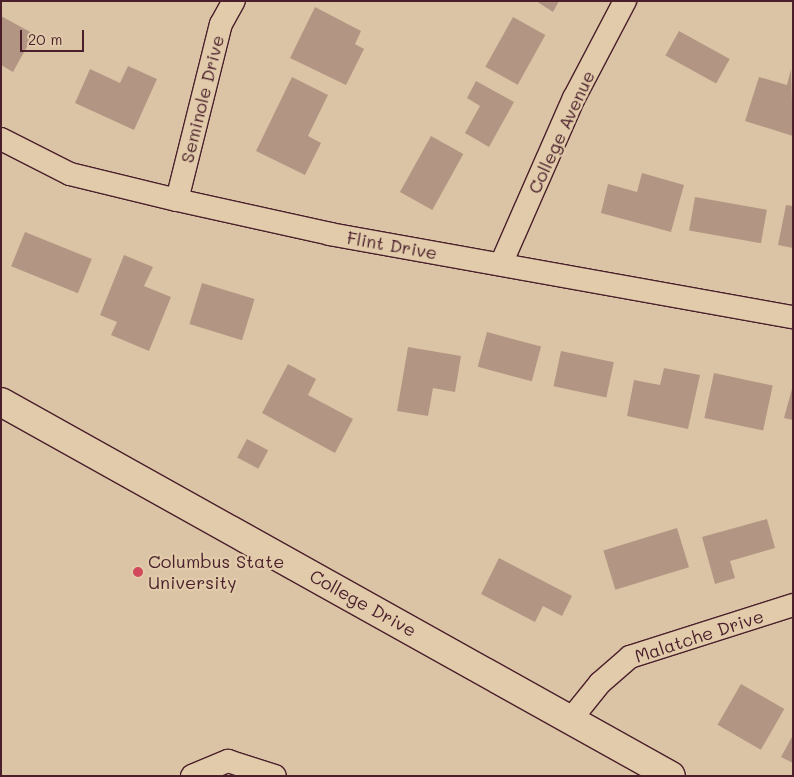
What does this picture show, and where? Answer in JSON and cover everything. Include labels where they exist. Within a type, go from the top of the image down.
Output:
[{"type":"street","name":"Seminole Drive","points":[[178,200],[221,24],[234,1]]},
{"type":"street","name":"College Avenue","points":[[501,264],[574,98],[625,1]]},
{"type":"street","name":"Flint Drive","points":[[1,139],[70,174],[178,200],[330,234],[793,317]]},
{"type":"street","name":"College Drive","points":[[1,402],[671,776]]},
{"type":"street","name":"Malatche Drive","points":[[571,719],[600,683],[630,657],[793,605]]},
{"type":"street","points":[[192,776],[228,760],[275,776]]},
{"type":"building","points":[[536,1],[559,1],[553,12]]},
{"type":"building","points":[[315,7],[361,31],[355,44],[364,49],[346,85],[290,58]]},
{"type":"building","points":[[1,16],[34,34],[13,72],[1,65]]},
{"type":"building","points":[[513,17],[545,35],[518,85],[485,67]]},
{"type":"building","points":[[679,31],[730,59],[716,84],[665,55]]},
{"type":"building","points":[[128,66],[157,79],[134,130],[75,103],[90,69],[120,83]]},
{"type":"building","points":[[791,69],[793,136],[745,121],[759,77],[787,85]]},
{"type":"building","points":[[292,77],[328,95],[308,136],[321,143],[305,175],[256,151]]},
{"type":"building","points":[[476,81],[514,102],[489,147],[465,133],[480,106],[467,98]]},
{"type":"building","points":[[431,136],[463,154],[432,210],[400,192]]},
{"type":"building","points":[[642,173],[684,185],[671,232],[601,213],[608,184],[637,192]]},
{"type":"building","points":[[695,197],[767,210],[761,243],[689,230]]},
{"type":"building","points":[[786,205],[793,206],[793,248],[778,245]]},
{"type":"building","points":[[25,232],[92,259],[78,293],[11,266]]},
{"type":"building","points":[[124,255],[153,267],[144,286],[171,297],[149,351],[111,335],[117,322],[100,315]]},
{"type":"building","points":[[202,283],[255,299],[242,340],[189,324]]},
{"type":"building","points":[[487,332],[541,346],[532,381],[478,367]]},
{"type":"building","points":[[408,347],[461,356],[455,392],[433,388],[428,416],[397,411]]},
{"type":"building","points":[[561,351],[614,362],[606,397],[554,386]]},
{"type":"building","points":[[288,364],[316,379],[308,395],[353,419],[335,453],[262,413]]},
{"type":"building","points":[[664,368],[700,375],[688,429],[627,416],[634,380],[660,385]]},
{"type":"building","points":[[714,373],[773,385],[763,430],[704,418]]},
{"type":"building","points":[[793,385],[793,420],[784,418]]},
{"type":"building","points":[[247,439],[268,450],[258,469],[237,458]]},
{"type":"building","points":[[767,519],[775,548],[730,561],[735,578],[715,584],[702,537]]},
{"type":"building","points":[[677,528],[689,567],[615,590],[603,551]]},
{"type":"building","points":[[499,558],[572,596],[562,616],[543,606],[535,622],[481,594]]},
{"type":"building","points":[[741,684],[784,709],[761,750],[718,725]]},
{"type":"building","points":[[793,735],[793,763],[781,757]]},
{"type":"place","name":"Columbus State University","points":[[138,572]]}]
